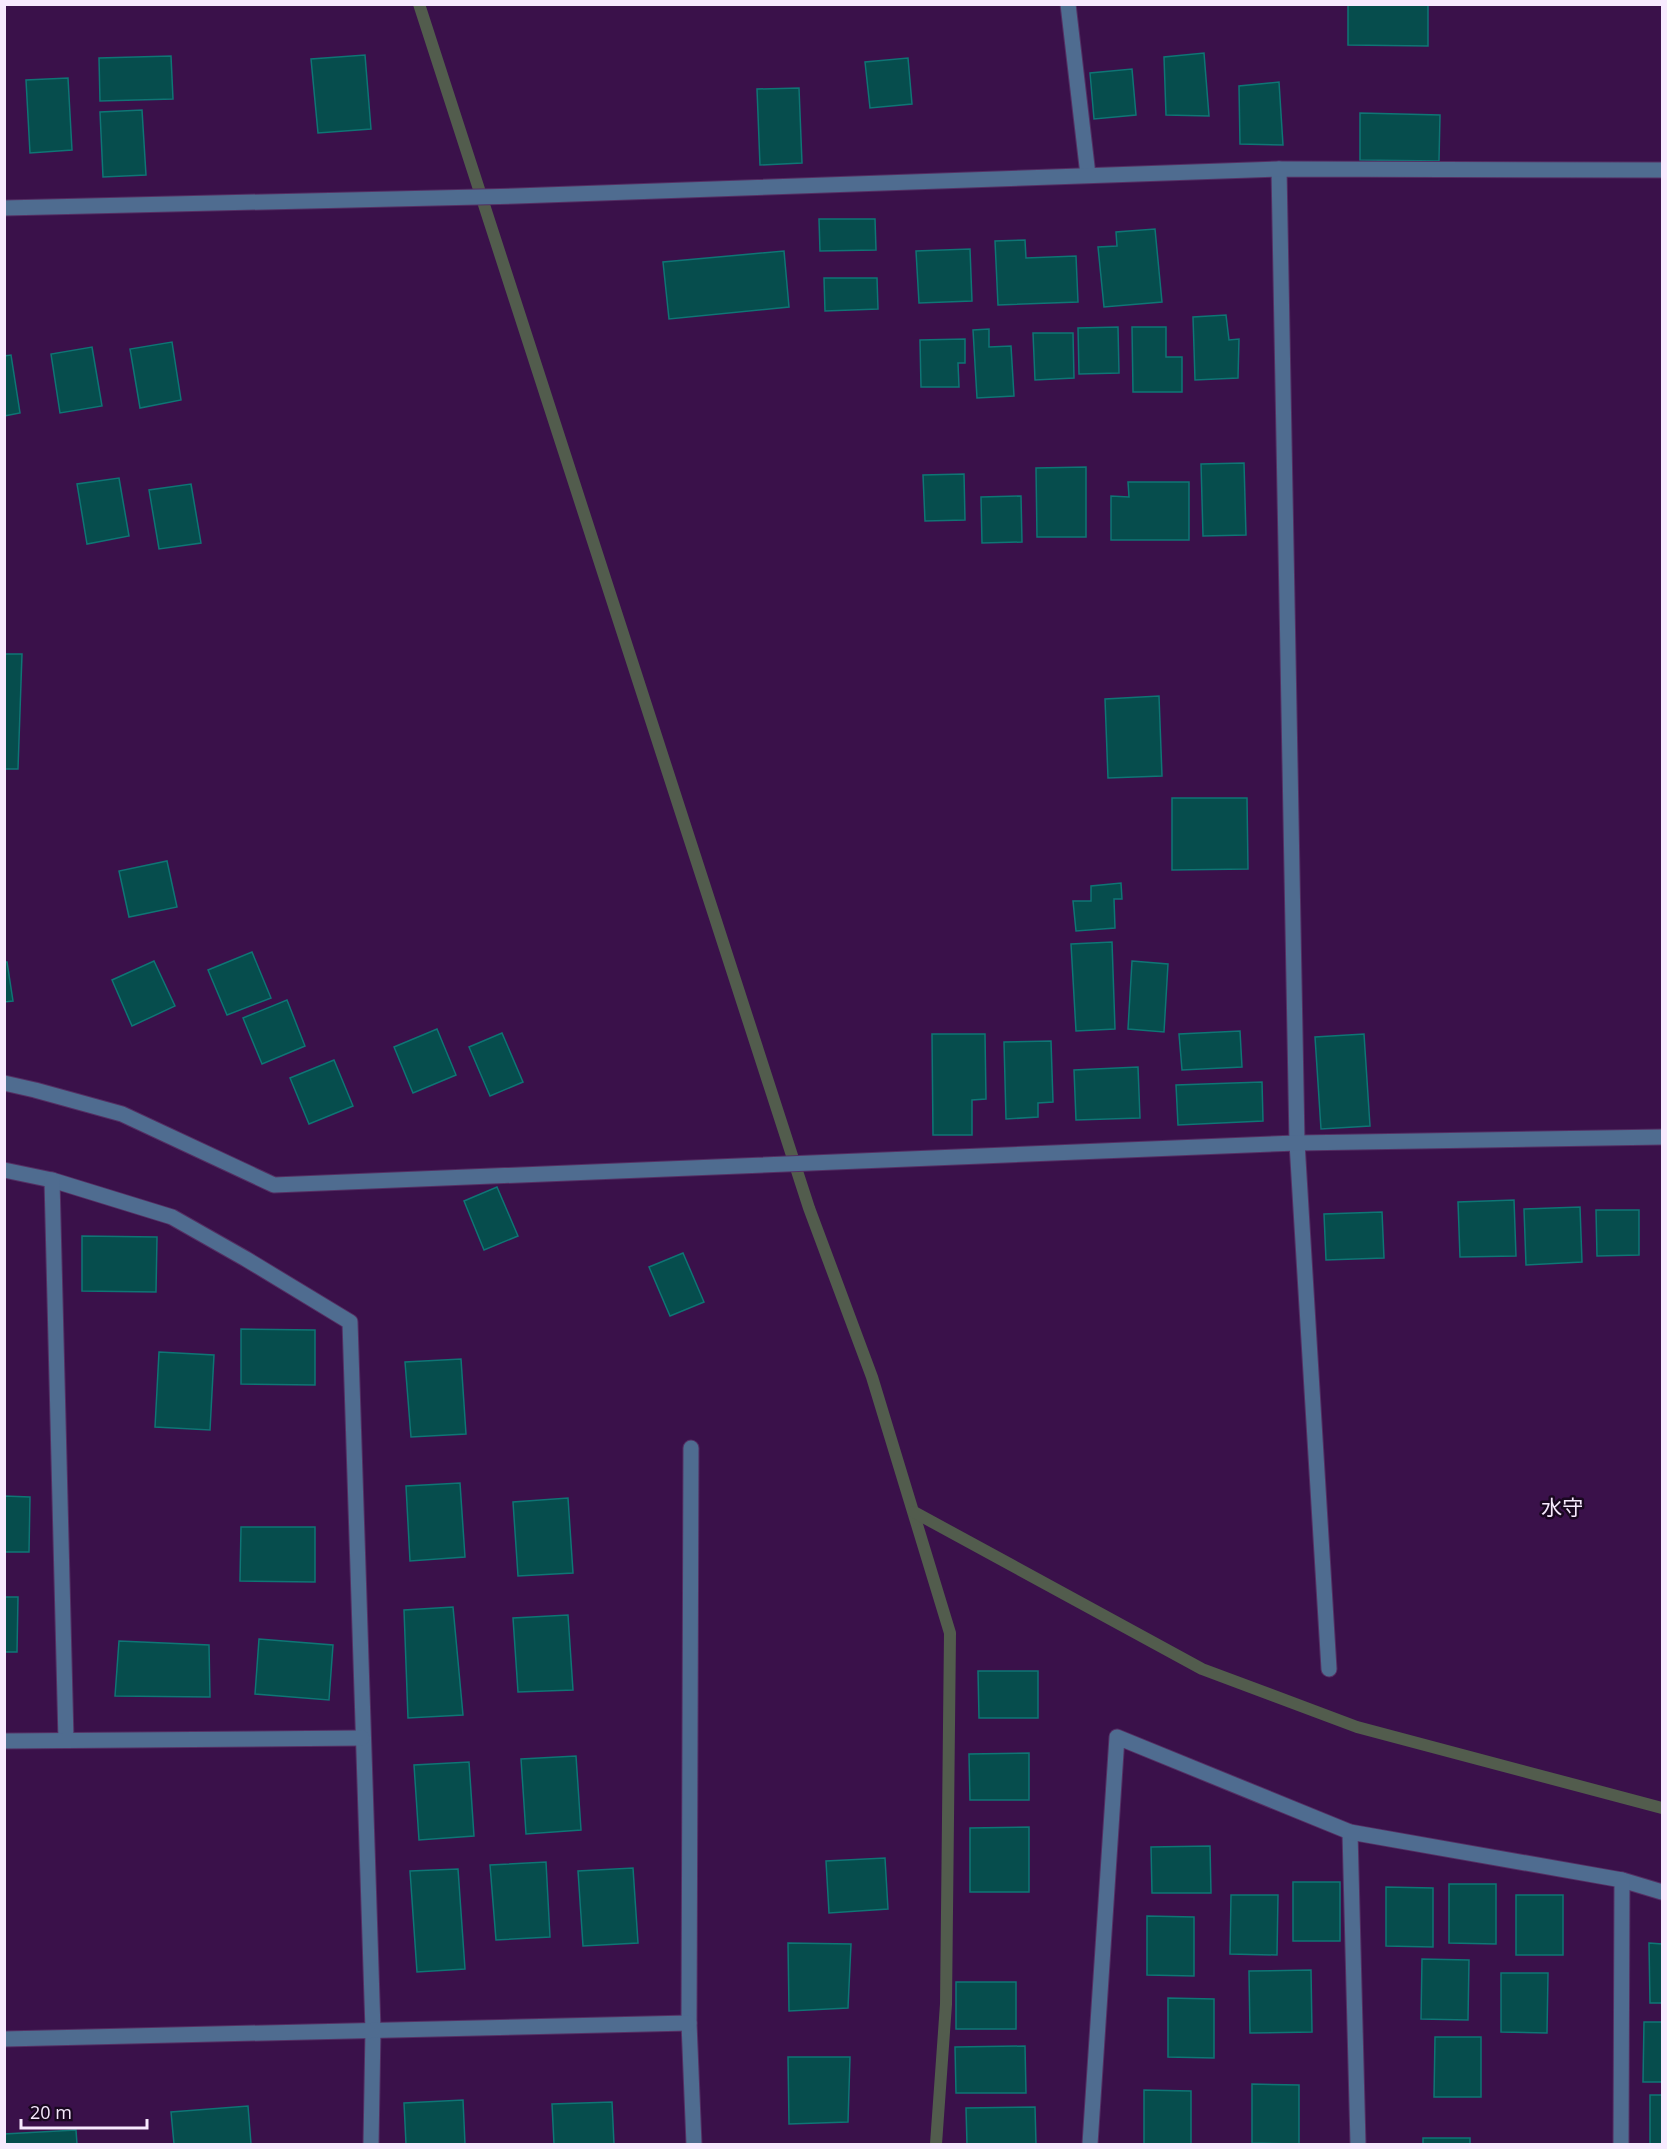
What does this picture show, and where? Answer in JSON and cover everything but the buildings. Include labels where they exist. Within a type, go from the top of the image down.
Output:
[{"type":"street","points":[[1068,4],[1088,175]]},
{"type":"street","points":[[1279,169],[1297,1143],[1329,1669]]},
{"type":"street","points":[[4,208],[516,196],[1279,169],[1662,170]]},
{"type":"street","points":[[4,1083],[122,1114],[274,1185],[1297,1143],[1662,1137]]},
{"type":"street","points":[[4,1170],[52,1180],[172,1217],[350,1322],[373,2030],[371,2145]]},
{"type":"street","points":[[52,1180],[66,1740]]},
{"type":"street","points":[[691,1448],[689,2023],[694,2145]]},
{"type":"street","points":[[1090,2145],[1117,1737],[1350,1832],[1622,1880],[1662,1892]]},
{"type":"street","points":[[4,1741],[362,1738]]},
{"type":"street","points":[[1350,1832],[1358,2145]]},
{"type":"street","points":[[1621,2145],[1622,1880]]},
{"type":"street","points":[[4,2039],[689,2023]]},
{"type":"waterway","points":[[419,4],[809,1208],[872,1377],[950,1633],[946,2004],[936,2144]]},
{"type":"waterway","points":[[914,1512],[1202,1669],[1357,1727],[1662,1808]]},
{"type":"district","name":"水守","points":[[1562,1507]]}]
